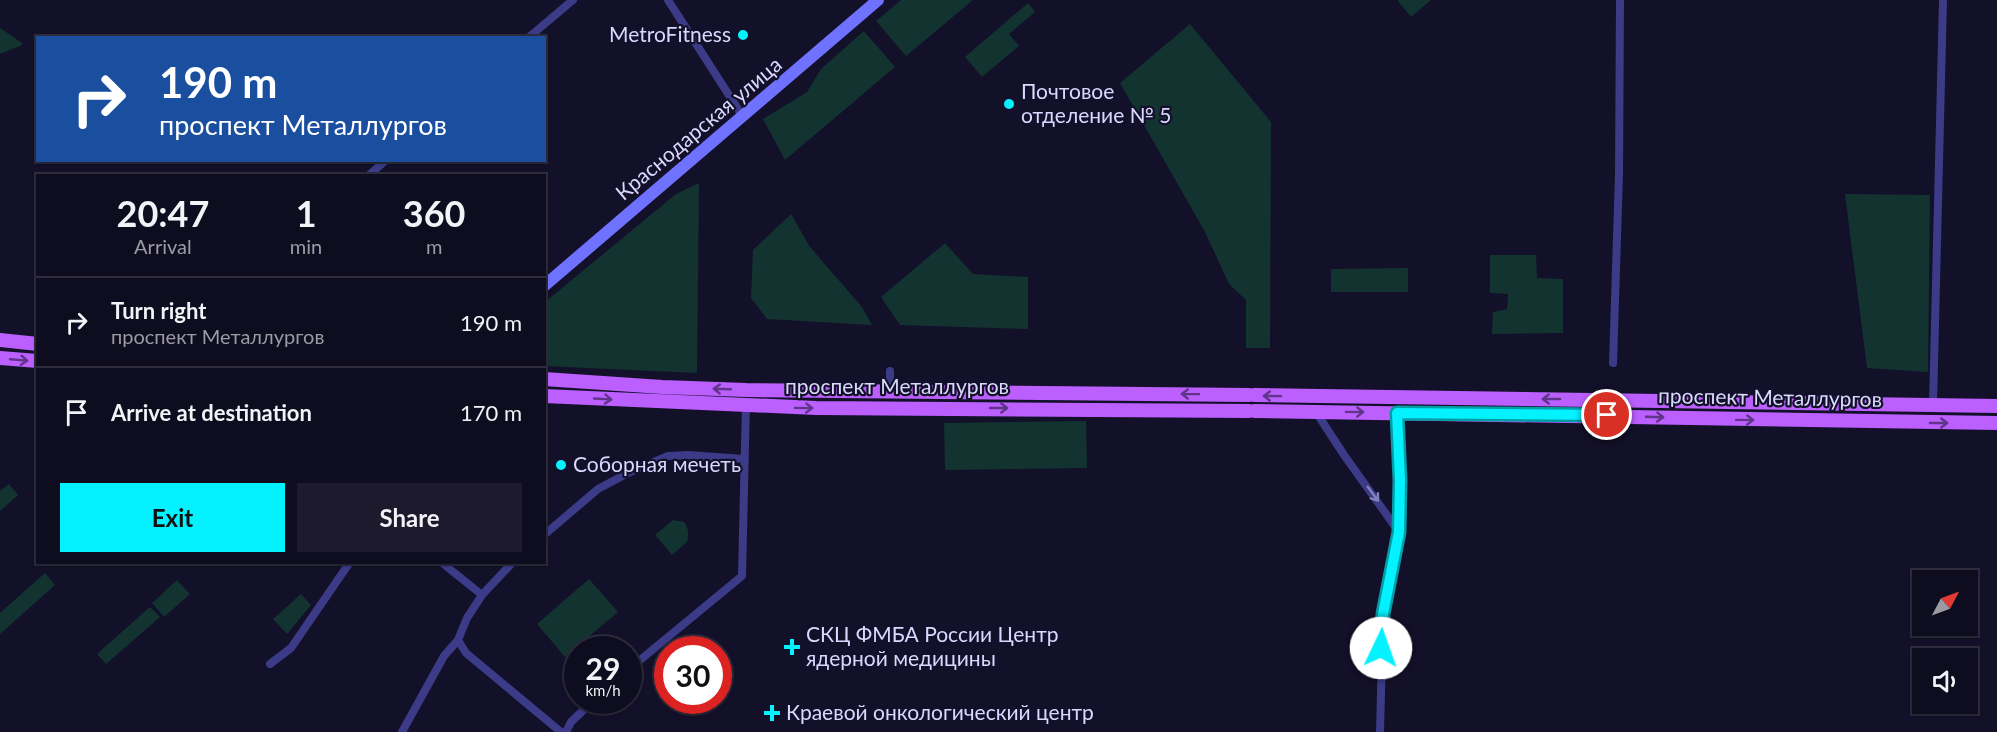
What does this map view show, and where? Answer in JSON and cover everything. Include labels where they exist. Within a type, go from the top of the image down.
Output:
[{"type":"main road","name":"Краснодарская улица","points":[[546,284],[878,0]]},
{"type":"main road","points":[[0,340],[36,344]]},
{"type":"main road","points":[[0,358],[36,361]]},
{"type":"main road","name":"проспект Металлургов","points":[[546,377],[662,387],[746,390],[1068,392],[1997,406]]},
{"type":"main road","name":"проспект Металлургов","points":[[546,396],[746,406],[1252,411],[1997,423]]},
{"type":"main road","points":[[1394,398],[1397,413]]},
{"type":"street","points":[[530,36],[573,0]]},
{"type":"street","points":[[668,0],[743,117]]},
{"type":"street","points":[[1613,363],[1619,175],[1620,0]]},
{"type":"street","points":[[1933,405],[1943,0]]},
{"type":"street","points":[[370,174],[384,162]]},
{"type":"street","points":[[890,371],[890,392]]},
{"type":"street","points":[[642,658],[742,576],[746,390]]},
{"type":"street","points":[[1316,412],[1399,532]]},
{"type":"street","points":[[1380,732],[1383,614],[1399,532],[1400,480],[1397,413]]},
{"type":"street","points":[[546,533],[598,489],[668,456],[744,459]]},
{"type":"street","points":[[270,664],[291,648],[349,564]]},
{"type":"street","points":[[443,564],[482,595]]},
{"type":"street","points":[[402,732],[444,656],[458,640],[467,618],[482,595],[511,564]]},
{"type":"street","points":[[458,640],[466,653],[564,732],[579,714]]},
{"type":"green space","points":[[901,0],[973,0],[906,56],[876,21]]},
{"type":"green space","points":[[1399,0],[1431,0],[1411,17]]},
{"type":"green space","points":[[1028,3],[1035,12],[1009,34],[1019,46],[982,77],[965,57]]},
{"type":"green space","points":[[1190,24],[1271,122],[1270,348],[1246,348],[1246,300],[1229,284],[1205,232],[1120,83]]},
{"type":"green space","points":[[0,28],[22,43],[22,45],[0,54]]},
{"type":"green space","points":[[864,31],[895,67],[785,160],[763,119],[807,92],[821,69]]},
{"type":"green space","points":[[699,183],[697,373],[546,366],[546,301],[676,194]]},
{"type":"green space","points":[[1845,194],[1930,195],[1928,372],[1867,368]]},
{"type":"green space","points":[[791,214],[810,247],[862,307],[872,325],[767,319],[751,298],[753,250]]},
{"type":"green space","points":[[945,243],[973,274],[1028,277],[1028,329],[900,325],[881,297]]},
{"type":"green space","points":[[1490,255],[1536,255],[1537,278],[1563,279],[1563,333],[1492,334],[1493,312],[1507,309],[1508,294],[1490,293]]},
{"type":"green space","points":[[1408,268],[1408,292],[1331,292],[1331,269]]},
{"type":"green space","points":[[1086,421],[1087,468],[945,470],[944,423]]},
{"type":"green space","points":[[9,484],[18,495],[0,511],[0,491]]},
{"type":"green space","points":[[673,520],[684,522],[688,534],[687,542],[672,555],[655,535]]},
{"type":"green space","points":[[45,573],[55,585],[0,634],[0,613]]},
{"type":"green space","points":[[589,579],[618,612],[590,636],[564,636],[564,656],[537,624]]},
{"type":"green space","points":[[177,580],[190,594],[164,617],[152,603]]},
{"type":"green space","points":[[301,594],[311,605],[287,634],[273,619]]},
{"type":"green space","points":[[150,607],[160,617],[106,664],[97,654]]},
{"type":"place","name":"MetroFitness","points":[[743,35]]},
{"type":"place","name":"Почтовое отделение № 5","points":[[1009,104]]},
{"type":"place","name":"Соборная мечеть","points":[[561,465]]},
{"type":"place","name":"СКЦ ФМБА России Центр ядерной медицины","points":[[792,647]]},
{"type":"place","name":"Краевой онкологический центр","points":[[772,713]]},
{"type":"route","points":[[1381,648],[1383,614],[1399,532],[1400,480],[1397,413],[1607,415]]}]
